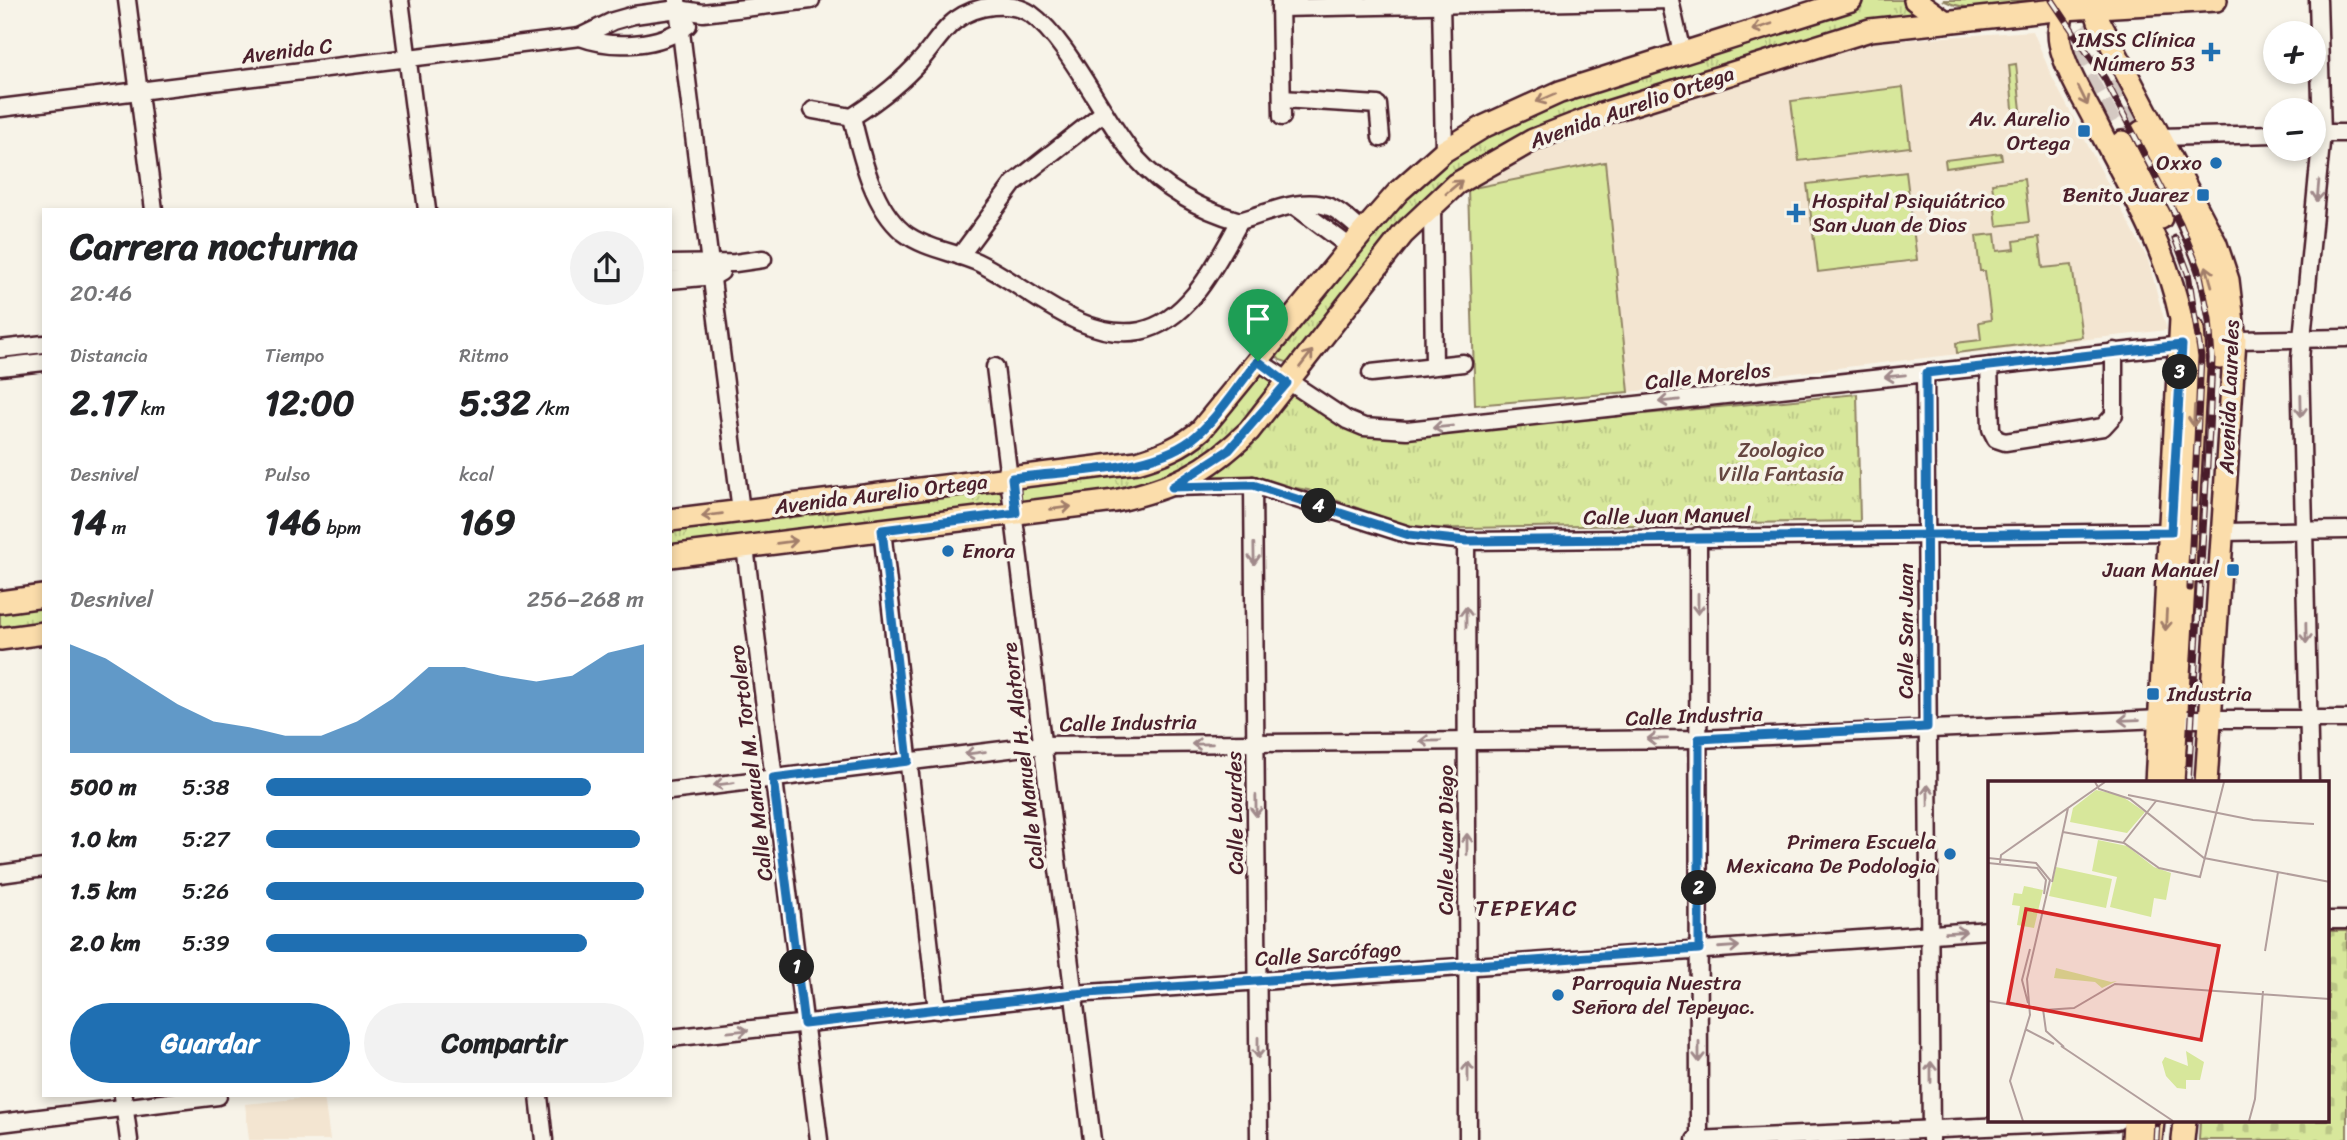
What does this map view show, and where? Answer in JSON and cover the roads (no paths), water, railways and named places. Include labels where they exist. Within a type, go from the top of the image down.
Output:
[{"type":"main road","name":"Avenida Aurelio Ortega","points":[[672,520],[1138,463],[1180,447],[1201,430],[1399,191],[1444,150],[1485,125],[1560,92],[1851,0]]},
{"type":"main road","points":[[1915,0],[1943,20]]},
{"type":"main road","name":"Avenida Aurelio Ortega","points":[[672,556],[1115,501],[1172,487],[1229,450],[1287,383],[1395,245],[1456,184],[1481,167],[1565,126],[1853,34],[2065,4],[2216,0]]},
{"type":"main road","name":"Avenida Laureles","points":[[2093,3],[2141,137],[2163,222],[2181,266],[2195,341],[2186,720],[2205,781]]},
{"type":"main road","name":"Avenida Laureles","points":[[2065,4],[2060,45],[2091,113],[2155,236],[2176,293],[2182,345],[2171,532],[2193,781]]},
{"type":"main road","name":"Avenida Laureles","points":[[2141,137],[2216,244],[2228,280],[2235,340],[2224,533],[2173,781]]},
{"type":"main road","points":[[0,602],[42,596]]},
{"type":"main road","points":[[0,639],[42,633]]},
{"type":"main road","name":"Avenida Laureles","points":[[2157,781],[2186,720]]},
{"type":"main road","points":[[2133,1140],[2134,1122]]},
{"type":"main road","points":[[2151,1140],[2153,1122]]},
{"type":"main road","points":[[2171,1140],[2172,1122]]},
{"type":"main road","points":[[2183,1140],[2185,1122]]},
{"type":"street","points":[[128,0],[154,208]]},
{"type":"street","points":[[400,0],[427,208]]},
{"type":"street","name":"Avenida C","points":[[0,108],[580,37],[612,21],[678,4],[703,13],[811,0]]},
{"type":"street","points":[[1282,117],[1280,4],[1670,0],[1682,52]]},
{"type":"street","points":[[2318,0],[2318,98]]},
{"type":"street","points":[[1441,2],[1444,150]]},
{"type":"street","points":[[678,4],[741,511]]},
{"type":"street","points":[[813,110],[852,117],[880,99],[910,72],[956,20],[990,5],[1030,13],[1052,36],[1138,159],[1161,181],[1214,213],[1240,220],[1295,206],[1317,204],[1333,209],[1357,239]]},
{"type":"street","name":"Avenida C","points":[[580,37],[615,46],[681,31],[703,13]]},
{"type":"street","points":[[1282,99],[1378,105],[1381,138]]},
{"type":"street","points":[[960,256],[1014,183],[1104,112]]},
{"type":"street","points":[[852,117],[859,147],[886,212],[903,232],[931,247],[977,262],[1074,320],[1108,329],[1139,331],[1169,320],[1209,275],[1240,220]]},
{"type":"street","points":[[2326,133],[2347,133]]},
{"type":"street","points":[[2141,137],[2263,134]]},
{"type":"street","points":[[2310,781],[2301,338],[2316,161]]},
{"type":"street","points":[[1295,206],[1357,239]]},
{"type":"street","points":[[1432,207],[1434,365]]},
{"type":"street","points":[[672,279],[735,263],[763,259]]},
{"type":"street","points":[[672,264],[713,269]]},
{"type":"street","points":[[2235,340],[2347,338]]},
{"type":"street","points":[[42,344],[1,349],[2,367],[42,362]]},
{"type":"street","name":"Calle Morelos","points":[[1258,361],[1287,383],[1347,420],[1364,427],[1407,430],[2182,345]]},
{"type":"street","points":[[1989,366],[1991,429],[1996,439],[2005,442],[2103,427],[2114,415],[2114,351]]},
{"type":"street","points":[[1371,373],[1463,363]]},
{"type":"street","name":"Calle Manuel H. Alatorre","points":[[995,367],[1012,478],[1042,745],[1092,1140]]},
{"type":"street","name":"Calle San Juan","points":[[1926,373],[1931,1135]]},
{"type":"street","name":"Calle Juan Manuel","points":[[1172,487],[1253,485],[1409,535],[1466,541],[2171,532]]},
{"type":"street","name":"Calle Lourdes","points":[[1253,485],[1259,1140]]},
{"type":"street","points":[[882,530],[937,1010]]},
{"type":"street","points":[[2224,533],[2347,530]]},
{"type":"street","points":[[1698,536],[1698,1140],[1931,1135],[2104,1122]]},
{"type":"street","name":"Calle Juan Diego","points":[[1466,541],[1468,1140]]},
{"type":"street","name":"Calle Manuel M. Tortolero","points":[[746,547],[819,1140]]},
{"type":"street","name":"Calle Industria","points":[[672,791],[1042,745],[1699,739],[1927,727],[2347,719]]},
{"type":"street","points":[[0,874],[42,868]]},
{"type":"street","name":"Calle Sarcófago","points":[[672,1038],[1074,994],[1988,930]]},
{"type":"street","points":[[0,1123],[124,1101],[199,1097]]},
{"type":"street","points":[[539,1097],[544,1140]]},
{"type":"street","points":[[124,1101],[129,1140]]},
{"type":"tunnel","points":[[2035,0],[2071,51],[2122,142]]},
{"type":"tunnel","points":[[2065,0],[2090,38],[2141,132]]},
{"type":"railway","points":[[2052,0],[2105,79],[2180,223],[2199,270],[2209,319],[2212,358],[2209,431],[2188,781]]},
{"type":"railway","points":[[2175,238],[2188,273],[2201,357],[2190,588]]},
{"type":"railway","points":[[2156,1140],[2157,1122]]},
{"type":"place","name":"IMSS Clínica Número 53","points":[[2211,52]]},
{"type":"place","name":"Av. Aurelio Ortega","points":[[2084,131]]},
{"type":"place","name":"Oxxo","points":[[2216,163]]},
{"type":"place","name":"Benito Juarez","points":[[2203,195]]},
{"type":"place","name":"Hospital Psiquiátrico San Juan de Dios","points":[[1796,213]]},
{"type":"place","name":"Enora","points":[[948,551]]},
{"type":"place","name":"Juan Manuel","points":[[2233,570]]},
{"type":"place","name":"Industria","points":[[2153,694]]},
{"type":"place","name":"Primera Escuela Mexicana De Podologia","points":[[1950,854]]},
{"type":"place","name":"Parroquia Nuestra Señora del Tepeyac.","points":[[1558,995]]},
{"type":"district","name":"TEPEYAC","points":[[1527,908]]},
{"type":"park label","name":"Zoologico Villa Fantasía","points":[[1781,462]]}]
